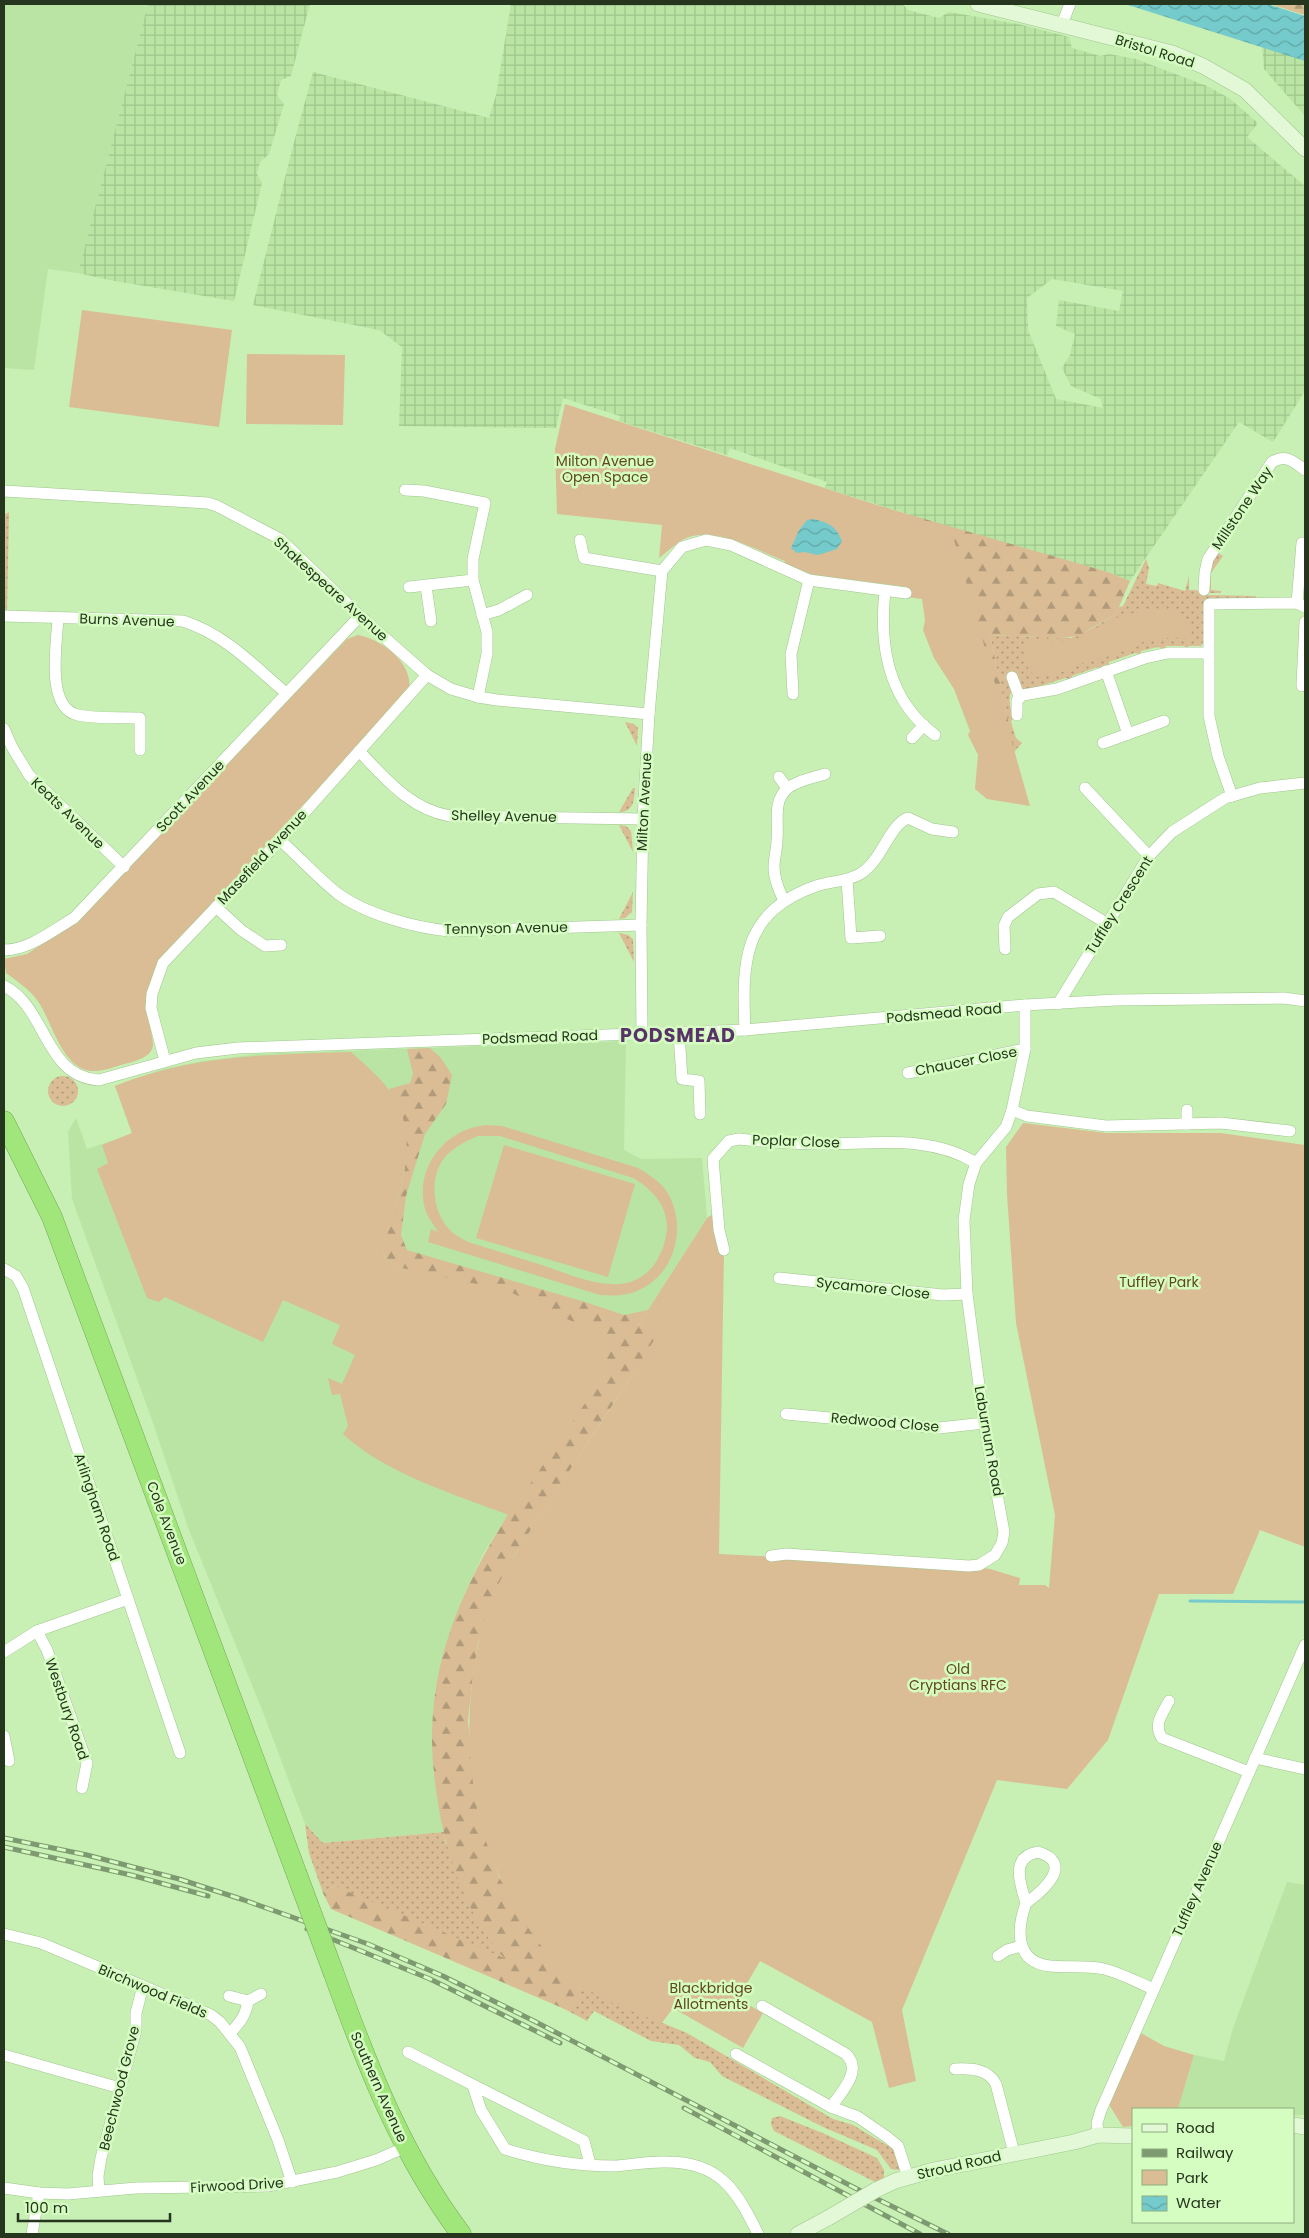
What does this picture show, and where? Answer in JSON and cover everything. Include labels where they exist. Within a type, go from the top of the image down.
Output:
[{"type":"highway","name":"Cole Avenue","points":[[4,1121],[52,1217],[317,1930]]},
{"type":"highway","name":"Southern Avenue","points":[[317,1930],[366,2061],[406,2147],[436,2199],[460,2234]]},
{"type":"main road","name":"Bristol Road","points":[[978,4],[1172,53],[1225,77],[1246,90],[1305,149]]},
{"type":"main road","name":"Stroud Road","points":[[798,2234],[876,2190],[908,2177],[1014,2153],[1074,2142],[1098,2135],[1132,2136]]},
{"type":"street","points":[[1062,24],[1070,4]]},
{"type":"street","name":"Millstone Way","points":[[1204,590],[1208,559],[1272,462],[1280,458],[1289,458],[1305,470]]},
{"type":"street","points":[[405,490],[424,491],[485,503],[475,542],[473,580],[487,632],[487,654],[478,697]]},
{"type":"street","name":"Shakespeare Avenue","points":[[4,491],[208,503],[280,539],[360,616],[427,675],[451,689],[478,697],[649,714]]},
{"type":"street","points":[[1232,796],[1218,756],[1209,716],[1209,604],[1301,605],[1304,538]]},
{"type":"street","points":[[580,540],[584,558],[662,571],[682,547],[706,540],[731,546],[809,580],[906,593]]},
{"type":"street","name":"Milton Avenue","points":[[642,1034],[641,925],[643,819],[649,714],[662,571]]},
{"type":"street","points":[[409,587],[473,580]]},
{"type":"street","points":[[793,694],[790,654],[809,580]]},
{"type":"street","points":[[426,586],[431,621]]},
{"type":"street","points":[[885,591],[882,617],[883,641],[902,700],[913,716],[936,735]]},
{"type":"street","points":[[482,615],[499,610],[527,595]]},
{"type":"street","name":"Burns Avenue","points":[[4,616],[183,622],[200,627],[228,643],[286,693]]},
{"type":"street","name":"Scott Avenue","points":[[4,950],[15,950],[26,946],[74,918],[360,616]]},
{"type":"street","points":[[58,618],[56,690],[63,707],[77,715],[140,718],[140,750]]},
{"type":"street","points":[[1302,686],[1305,622]]},
{"type":"street","points":[[1019,696],[1057,689],[1157,654],[1208,653]]},
{"type":"street","points":[[1106,672],[1128,734]]},
{"type":"street","name":"Masefield Avenue","points":[[165,1061],[151,1008],[152,994],[163,963],[280,840],[427,675]]},
{"type":"street","points":[[1012,677],[1019,696],[1017,700],[1018,714]]},
{"type":"street","points":[[1103,743],[1164,721]]},
{"type":"street","points":[[912,738],[924,725]]},
{"type":"street","name":"Keats Avenue","points":[[4,729],[29,776],[124,867]]},
{"type":"street","name":"Shelley Avenue","points":[[359,751],[398,791],[415,804],[436,814],[450,816],[643,819]]},
{"type":"street","points":[[784,901],[775,877],[774,866],[778,838],[776,809],[781,796],[787,788],[798,782],[825,774]]},
{"type":"street","points":[[779,777],[787,788]]},
{"type":"street","name":"Tuffley Crescent","points":[[1058,1004],[1149,856],[1172,832],[1203,811],[1232,796],[1260,788],[1305,783]]},
{"type":"street","points":[[1086,788],[1149,856]]},
{"type":"street","points":[[745,1030],[744,972],[747,955],[755,931],[784,901],[818,885],[846,880],[861,874],[876,860],[900,820],[908,818],[932,829],[953,832]]},
{"type":"street","name":"Tennyson Avenue","points":[[280,840],[338,894],[373,912],[421,928],[450,931],[641,925]]},
{"type":"street","points":[[846,880],[852,938],[880,936]]},
{"type":"street","points":[[1005,948],[1004,926],[1008,917],[1038,894],[1045,892],[1054,892],[1108,924]]},
{"type":"street","points":[[216,907],[241,930],[265,946],[281,945]]},
{"type":"street","name":"Podsmead Road","points":[[4,986],[18,994],[26,1003],[61,1062],[77,1075],[87,1080],[114,1077],[165,1061],[213,1050],[271,1046],[745,1030],[1025,1005],[1116,1000],[1284,998],[1305,1001]]},
{"type":"street","name":"Laburnum Road","points":[[771,1556],[786,1554],[979,1566],[989,1560],[1002,1544],[1004,1532],[984,1423],[967,1294],[964,1220],[969,1184],[976,1163],[1006,1128],[1012,1110],[1025,1049],[1025,1005]]},
{"type":"street","points":[[679,1033],[682,1079],[699,1081],[700,1114]]},
{"type":"street","name":"Chaucer Close","points":[[908,1073],[1025,1049]]},
{"type":"street","points":[[1012,1110],[1027,1116],[1106,1126],[1221,1124],[1290,1131]]},
{"type":"street","points":[[1187,1110],[1188,1124]]},
{"type":"street","name":"Poplar Close","points":[[724,1250],[719,1230],[719,1210],[713,1159],[729,1141],[739,1139],[815,1144],[911,1142],[932,1146],[967,1157],[976,1163]]},
{"type":"street","name":"Arlingham Road","points":[[4,1268],[16,1276],[23,1288],[180,1753]]},
{"type":"street","name":"Sycamore Close","points":[[778,1278],[943,1294],[967,1294]]},
{"type":"street","name":"Redwood Close","points":[[786,1414],[939,1428],[984,1423]]},
{"type":"street","points":[[4,1652],[37,1631],[128,1599]]},
{"type":"street","name":"Westbury Road","points":[[37,1631],[47,1650],[87,1763],[82,1788]]},
{"type":"street","name":"Tuffley Avenue","points":[[1098,2135],[1097,2122],[1101,2110],[1305,1646]]},
{"type":"street","points":[[1169,1701],[1157,1724],[1158,1732],[1162,1738],[1248,1772]]},
{"type":"street","points":[[4,1736],[10,1761]]},
{"type":"street","points":[[1255,1758],[1305,1769]]},
{"type":"street","points":[[1026,1903],[1020,1919],[1019,1936],[1021,1946],[1027,1955],[1048,1966],[1102,1968],[1153,1989]]},
{"type":"street","name":"Birchwood Fields","points":[[4,1934],[41,1943],[211,2015],[230,2032],[246,2060],[278,2140],[292,2182]]},
{"type":"street","points":[[998,1956],[1007,1950],[1021,1946]]},
{"type":"street","name":"Beechwood Grove","points":[[99,2191],[98,2176],[101,2158],[136,2030],[136,2011],[143,1986]]},
{"type":"street","points":[[229,1996],[248,2001],[262,1994]]},
{"type":"street","points":[[230,2032],[240,2023],[247,2010],[248,2001]]},
{"type":"street","points":[[762,2006],[846,2054],[851,2059],[853,2064],[852,2075],[832,2107]]},
{"type":"street","points":[[408,2052],[584,2141],[590,2164]]},
{"type":"street","points":[[736,2054],[832,2107],[858,2117],[898,2146],[908,2177]]},
{"type":"street","points":[[4,2055],[120,2088]]},
{"type":"street","points":[[956,2069],[970,2068],[992,2077],[996,2084],[1014,2153]]},
{"type":"street","points":[[473,2086],[481,2110],[505,2150],[562,2163],[613,2166],[667,2162],[694,2164],[717,2174],[732,2190],[742,2202],[758,2234]]},
{"type":"street","name":"Firwood Drive","points":[[4,2188],[39,2193],[68,2194],[136,2188],[268,2186],[355,2167],[406,2147]]},
{"type":"street","points":[[32,2234],[39,2193]]},
{"type":"shaded area","points":[[4,4],[148,4],[78,273],[48,269],[34,370],[4,368]]},
{"type":"shaded area","points":[[148,4],[310,4],[291,76],[281,80],[277,95],[284,104],[269,154],[260,162],[257,174],[262,183],[234,301],[78,273]]},
{"type":"shaded area","points":[[511,4],[903,4],[908,10],[939,18],[949,12],[1018,24],[1069,37],[1072,48],[1100,56],[1109,54],[1136,59],[1207,86],[1229,98],[1258,123],[1247,137],[1305,186],[1305,391],[1273,442],[1239,422],[1130,581],[1108,572],[1003,544],[825,488],[827,482],[730,448],[727,455],[619,421],[620,416],[563,398],[556,428],[399,426],[402,347],[379,330],[253,305],[313,72],[489,118],[496,95]],"holes":[[[1052,279],[1123,291],[1119,311],[1059,300],[1056,326],[1075,334],[1070,355],[1062,368],[1071,386],[1101,399],[1103,408],[1056,399],[1028,330],[1027,298]]]},
{"type":"shaded area","points":[[1262,46],[1305,60],[1305,116],[1264,69]]},
{"type":"shaded area","points":[[626,1041],[624,1150],[641,1159],[702,1158],[707,1218],[639,1324],[499,1528],[483,1554],[464,1595],[442,1659],[433,1713],[433,1768],[444,1832],[323,1843],[305,1824],[263,1712],[189,1530],[152,1420],[72,1199],[68,1132],[76,1118],[87,1149],[132,1134],[115,1086],[163,1069],[202,1061],[258,1054]]},
{"type":"shaded area","points":[[1287,1882],[1305,1885],[1305,2115],[1294,2115],[1294,2108],[1178,2108],[1194,2055],[1224,2061],[1233,2028]]},
{"type":"green space","points":[[1270,4],[1305,4],[1305,15]]},
{"type":"green space","points":[[82,310],[232,330],[219,427],[69,407]]},
{"type":"green space","points":[[247,354],[345,355],[343,425],[246,424]]},
{"type":"green space","name":"Milton Avenue Open Space","points":[[565,404],[951,529],[1030,806],[987,799],[975,789],[978,755],[968,735],[970,731],[954,689],[934,658],[923,630],[925,620],[922,599],[907,597],[907,587],[813,575],[784,564],[785,561],[735,541],[709,535],[696,535],[684,539],[659,558],[662,525],[557,514],[555,449]]},
{"type":"green space","points":[[814,487],[1108,572],[1130,581],[1116,614],[1078,636],[1062,638],[990,635],[1017,763],[938,571]]},
{"type":"green space","points":[[9,512],[7,611],[4,610],[4,515]]},
{"type":"green space","points":[[1216,552],[1223,556],[1211,573],[1211,590],[1221,591],[1221,593],[1205,593],[1205,595],[1256,596],[1256,600],[1205,599],[1204,641],[1201,646],[1189,646],[1186,648],[1184,646],[1166,646],[1164,649],[1158,647],[1141,651],[1140,654],[1135,653],[1109,662],[1109,666],[1100,669],[1098,667],[1072,676],[1071,680],[1066,678],[1040,686],[1040,688],[1012,691],[1010,708],[1013,717],[1011,722],[1016,738],[1022,743],[1014,752],[990,635],[1071,638],[1091,629],[1116,614],[1119,607],[1123,606],[1146,559],[1149,568],[1146,584],[1157,586],[1158,583],[1185,591],[1189,576],[1189,590],[1208,591],[1208,572]]},
{"type":"green space","points":[[1163,608],[1175,611],[1188,621],[1191,626],[1191,638],[1186,640],[1174,637],[1145,641],[1122,652],[1085,662],[1055,675],[1040,677],[1035,676],[1028,668],[1024,659],[1024,649],[1030,641],[1070,642],[1116,618],[1140,611]]},
{"type":"green space","points":[[358,635],[376,641],[394,654],[406,671],[409,680],[409,690],[157,963],[146,996],[153,1044],[149,1054],[135,1061],[106,1069],[91,1071],[81,1068],[72,1061],[58,1042],[34,996],[6,973],[4,959],[27,954],[76,922],[347,639]]},
{"type":"green space","points":[[625,722],[634,724],[638,728],[637,746]]},
{"type":"green space","points":[[633,788],[635,788],[632,805],[628,810],[619,812]]},
{"type":"green space","points":[[619,825],[626,826],[631,831],[633,852]]},
{"type":"green space","points":[[633,892],[632,912],[625,918],[619,919]]},
{"type":"green space","points":[[619,933],[628,935],[633,939],[634,962]]},
{"type":"green space","points":[[430,1048],[441,1058],[452,1075],[446,1104],[425,1134],[406,1196],[401,1235],[407,1250],[624,1315],[648,1310],[639,1324],[657,1337],[514,1556],[478,1643],[472,1684],[468,1721],[477,1807],[487,1843],[499,1877],[524,1922],[548,1955],[580,1984],[582,2001],[567,2010],[331,1909],[323,1893],[335,1886],[504,1958],[492,1943],[471,1909],[449,1853],[444,1834],[434,1777],[432,1752],[433,1714],[440,1667],[454,1621],[473,1577],[496,1534],[522,1492],[605,1374],[385,1259],[383,1248],[401,1187],[406,1150],[399,1111],[389,1089],[410,1083],[413,1074],[407,1049]]},
{"type":"green space","points":[[351,1052],[389,1090],[400,1109],[405,1128],[407,1148],[405,1168],[401,1189],[383,1248],[385,1259],[402,1268],[508,1291],[599,1334],[607,1354],[605,1374],[509,1515],[422,1482],[379,1460],[343,1434],[348,1426],[340,1394],[332,1395],[328,1378],[342,1384],[355,1355],[332,1344],[340,1325],[283,1300],[263,1342],[165,1297],[159,1302],[147,1298],[97,1169],[108,1163],[102,1145],[132,1133],[115,1086],[144,1075],[202,1062],[260,1056]]},
{"type":"green space","points":[[63,1076],[69,1077],[77,1085],[77,1097],[69,1105],[63,1106],[57,1105],[49,1097],[48,1091],[49,1085],[57,1077]]},
{"type":"green space","points":[[1023,1123],[1106,1133],[1220,1133],[1305,1145],[1305,1547],[1260,1530],[1233,1594],[1159,1594],[1108,1740],[1067,1789],[997,1780],[902,2010],[916,2081],[889,2088],[872,2022],[760,1961],[738,1999],[763,2013],[743,2048],[673,2008],[662,2023],[599,1996],[567,1974],[535,1937],[515,1906],[498,1874],[486,1841],[477,1806],[471,1770],[469,1734],[475,1662],[484,1619],[499,1582],[520,1546],[656,1337],[639,1324],[707,1218],[719,1210],[724,1250],[719,1554],[969,1566],[990,1569],[1020,1578],[1019,1585],[1045,1585],[1049,1588],[1055,1515],[1016,1323],[1007,1195],[1006,1147]]},
{"type":"green space","points":[[488,1125],[502,1126],[638,1168],[653,1177],[665,1189],[672,1202],[676,1216],[675,1245],[663,1271],[653,1281],[631,1293],[600,1295],[428,1242],[431,1229],[438,1232],[426,1212],[423,1196],[428,1166],[446,1142],[459,1133]],"holes":[[[478,1136],[500,1136],[633,1178],[646,1187],[658,1199],[667,1221],[665,1242],[656,1262],[645,1274],[633,1281],[619,1284],[604,1284],[589,1281],[468,1242],[453,1233],[443,1222],[436,1203],[435,1183],[440,1165],[452,1150],[469,1140]]]},
{"type":"green space","points":[[504,1145],[635,1184],[608,1277],[476,1238]]},
{"type":"green space","points":[[305,1824],[323,1843],[444,1832],[446,1844],[487,1843],[499,1877],[580,1984],[616,2004],[687,2033],[833,2119],[853,2125],[898,2152],[901,2159],[899,2170],[891,2169],[877,2150],[823,2127],[722,2076],[710,2062],[695,2058],[679,2045],[651,2041],[594,2011],[587,2021],[335,1886],[323,1893],[309,1853]]},
{"type":"green space","points":[[1139,2032],[1164,2046],[1194,2055],[1178,2108],[1132,2108],[1132,2126],[1123,2127],[1108,2103]]},
{"type":"green space","points":[[780,2116],[877,2158],[884,2170],[884,2180],[877,2183],[774,2131],[771,2124],[772,2118]]},
{"type":"water","points":[[1125,4],[1268,4],[1305,16],[1305,61]]},
{"type":"water","points":[[814,519],[831,526],[842,541],[837,549],[818,555],[804,552],[797,553],[791,548],[799,530],[807,520]]},
{"type":"waterway","points":[[1190,1601],[1305,1602]]},
{"type":"railway","points":[[4,1838],[87,1855],[179,1879],[368,1944],[443,1976],[534,2021],[855,2188],[948,2234]]},
{"type":"railway","points":[[4,1847],[131,1875],[208,1896]]},
{"type":"railway","points":[[307,1929],[430,1979],[560,2043]]},
{"type":"railway","points":[[684,2108],[920,2234]]},
{"type":"district","name":"PODSMEAD","points":[[678,1035]]},
{"type":"park label","name":"Tuffley Park","points":[[1159,1282]]},
{"type":"park label","name":"Old Cryptians RFC","points":[[958,1678]]},
{"type":"park label","name":"Blackbridge Allotments","points":[[711,1996]]}]
